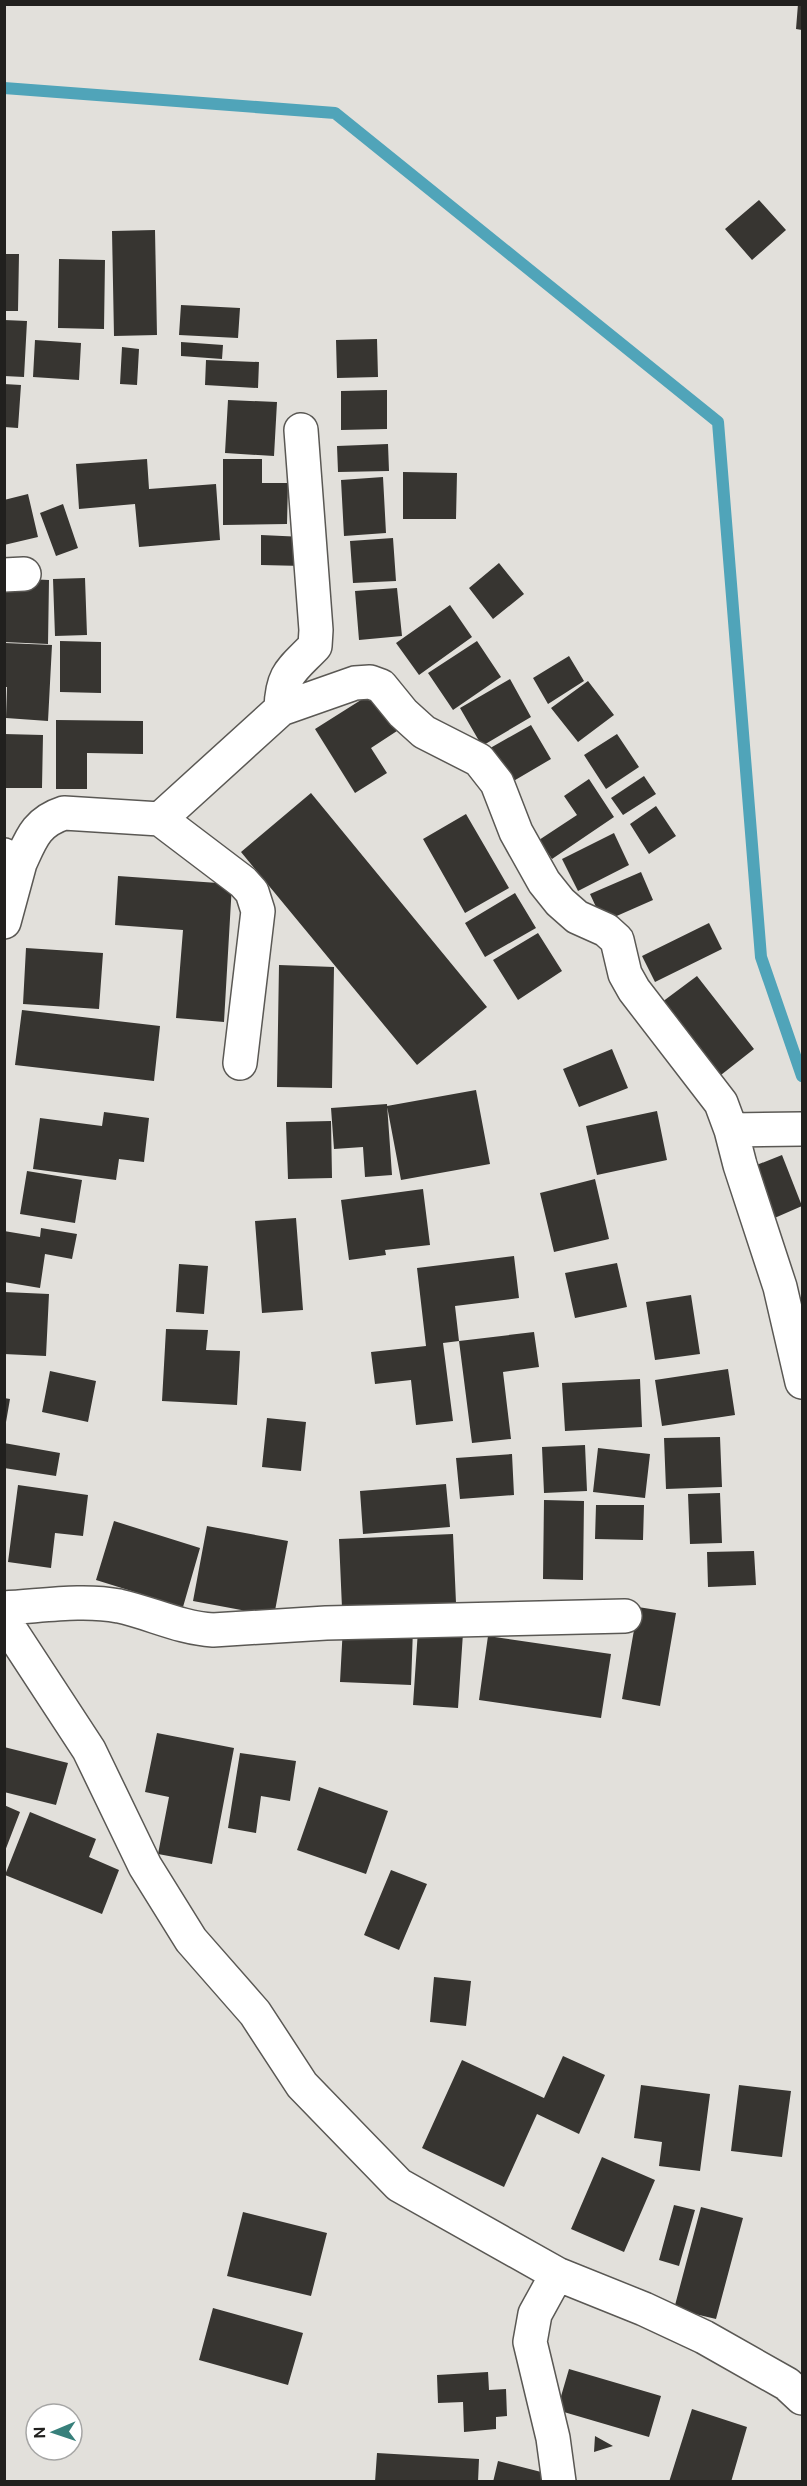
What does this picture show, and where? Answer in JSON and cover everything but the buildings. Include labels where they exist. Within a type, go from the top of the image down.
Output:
[{"type":"street","points":[[281,709],[284,681],[293,666],[315,646],[316,630],[301,430]]},
{"type":"street","points":[[160,819],[281,709],[355,683],[370,682],[381,686],[403,713],[424,732],[479,760],[497,783],[516,832],[544,882],[560,902],[577,917],[606,930],[617,940],[621,963],[629,982],[721,1103],[780,1287],[802,1382]]},
{"type":"street","points":[[4,922],[12,859],[50,817],[64,813],[160,819],[243,882],[252,892],[258,911],[240,1063]]},
{"type":"street","points":[[731,1130],[788,1129]]},
{"type":"street","points":[[4,1608],[95,1604],[137,1610],[195,1629],[213,1630],[326,1623],[625,1616]]},
{"type":"street","points":[[4,1620],[90,1750],[126,1830],[166,1904],[191,1940],[255,2013],[302,2085],[399,2185],[554,2280],[644,2309],[704,2337],[787,2384],[802,2398]]},
{"type":"street","points":[[554,2280],[535,2314],[530,2331],[531,2348],[553,2438],[559,2481]]},
{"type":"waterway","points":[[4,88],[335,113],[718,422],[761,957],[802,1076]]}]
